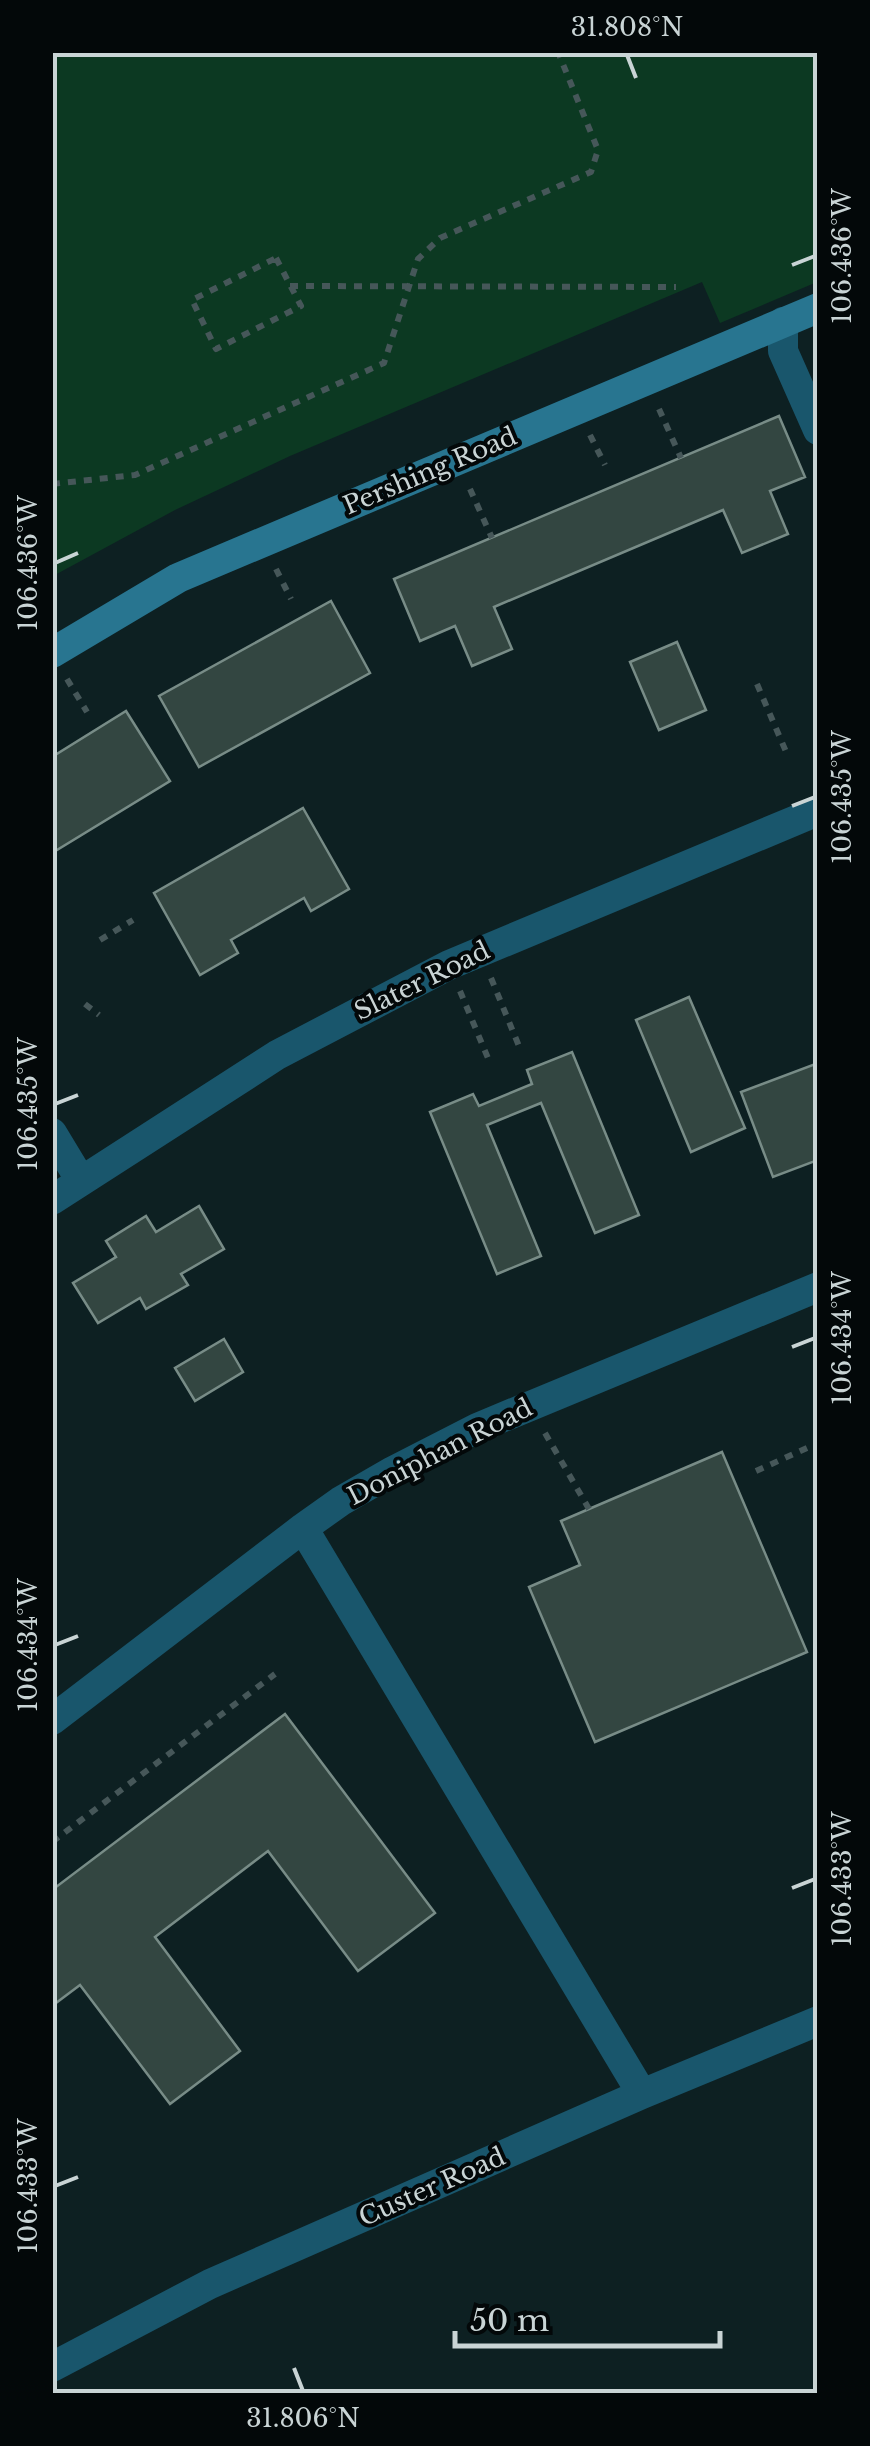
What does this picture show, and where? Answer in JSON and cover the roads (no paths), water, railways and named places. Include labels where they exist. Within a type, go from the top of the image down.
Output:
[{"type":"street","name":"Pershing Road","points":[[52,654],[178,578],[818,308]]},
{"type":"street","points":[[783,322],[783,352],[818,430]]},
{"type":"street","name":"Slater Road","points":[[52,1200],[277,1056],[449,965],[818,811]]},
{"type":"street","points":[[52,1134],[81,1181]]},
{"type":"street","name":"Doniphan Road","points":[[52,1720],[303,1528],[393,1470],[476,1428],[818,1287]]},
{"type":"street","points":[[303,1528],[642,2094]]},
{"type":"street","name":"Custer Road","points":[[52,2366],[210,2284],[818,2021]]}]
